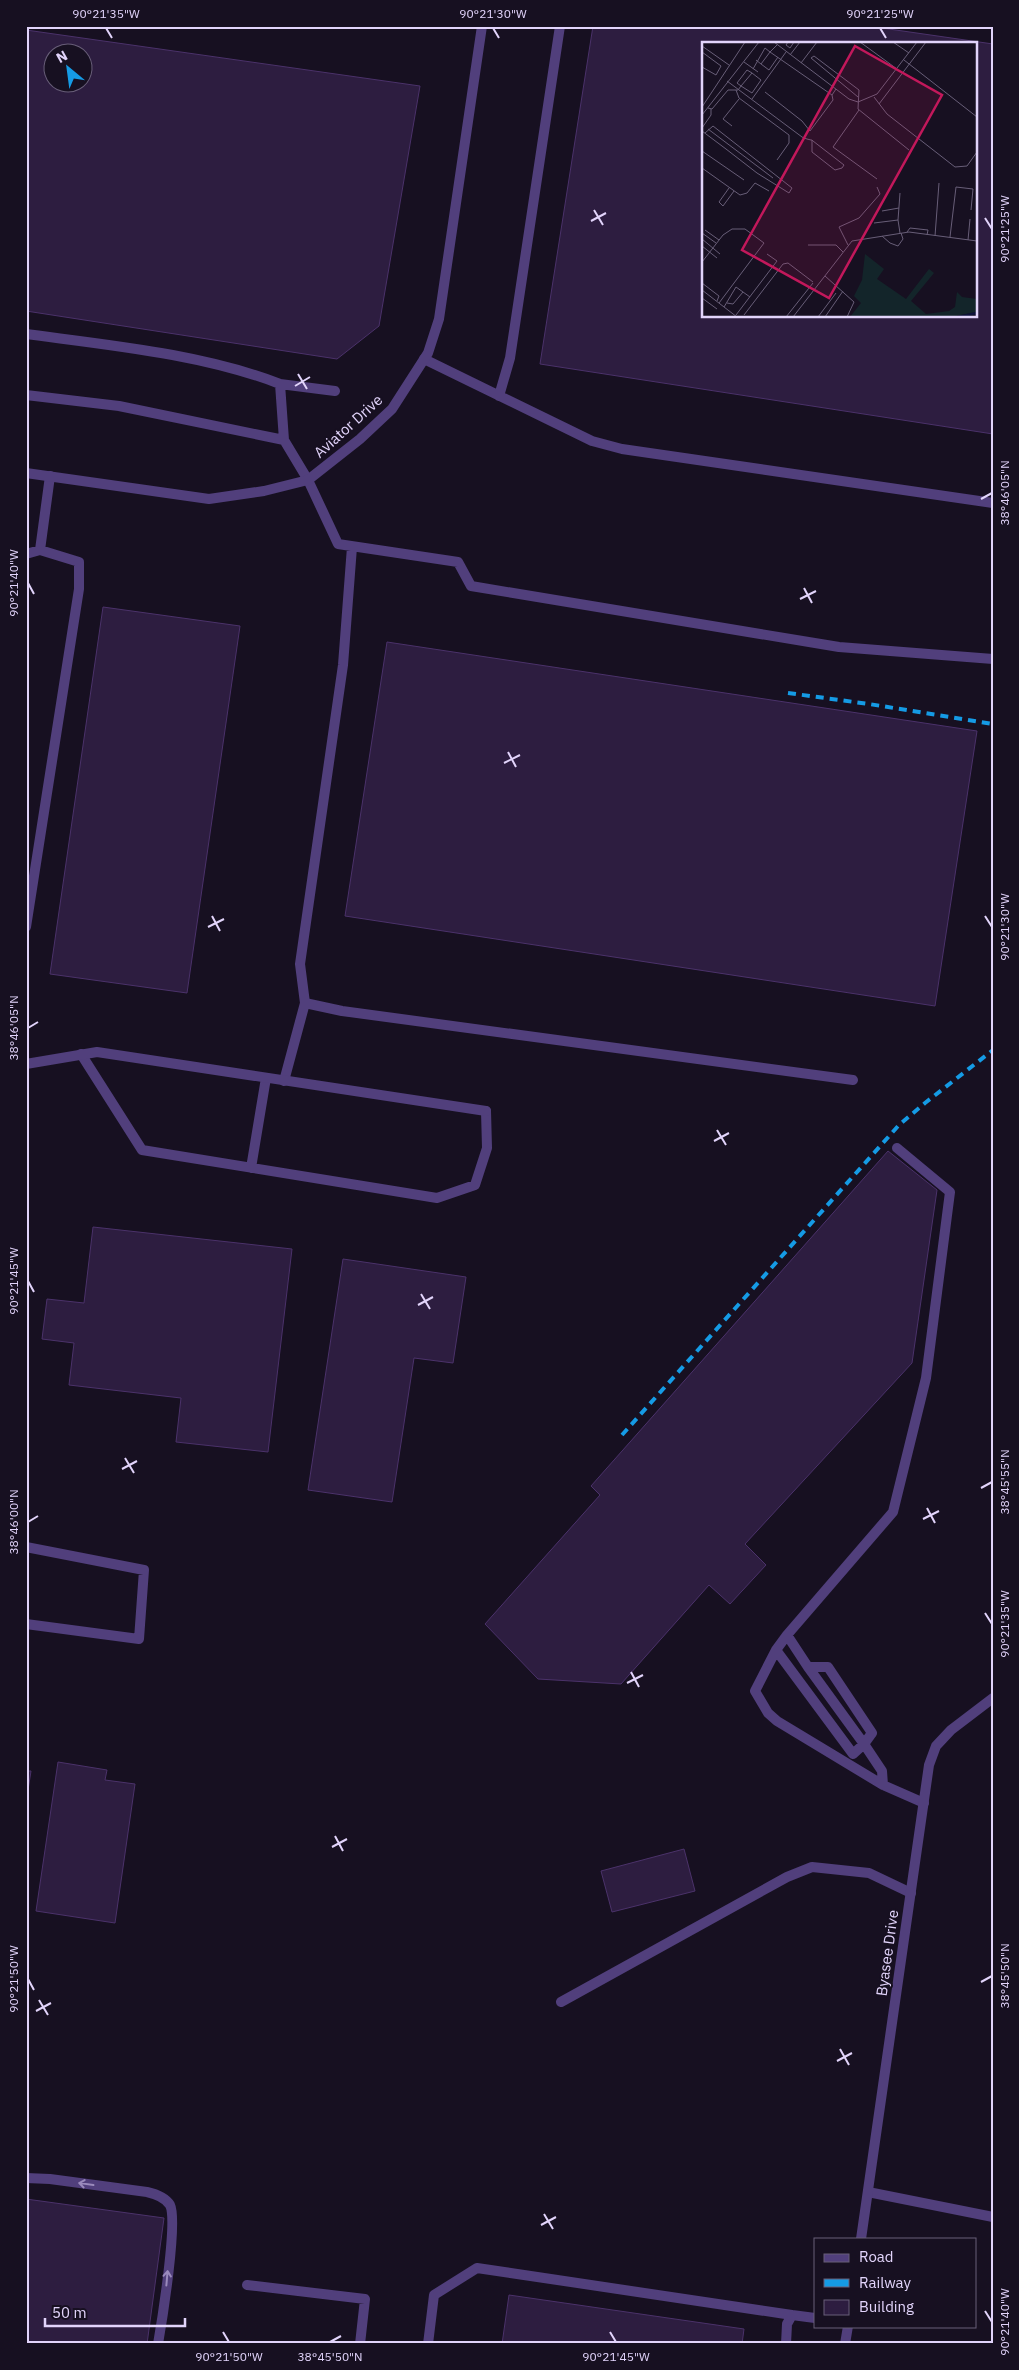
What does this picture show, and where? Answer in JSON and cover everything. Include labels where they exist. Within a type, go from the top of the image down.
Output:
[{"type":"street","name":"Aviator Drive","points":[[26,473],[209,499],[264,491],[308,480],[360,439],[392,409],[424,360],[439,319],[482,26]]},
{"type":"street","points":[[499,396],[510,358],[560,26]]},
{"type":"street","points":[[26,334],[150,351],[256,375],[280,384],[335,391]]},
{"type":"street","points":[[424,360],[592,441],[622,449],[993,503]]},
{"type":"street","points":[[280,384],[284,440],[308,480],[338,544],[458,562],[471,586],[491,590],[839,647],[993,659]]},
{"type":"street","points":[[26,395],[119,406],[284,440]]},
{"type":"street","points":[[40,550],[50,476]]},
{"type":"street","points":[[284,1081],[305,1003],[300,964],[343,665],[352,547]]},
{"type":"street","points":[[26,554],[40,550],[79,562],[79,589],[26,927]]},
{"type":"street","points":[[305,1003],[342,1011],[852,1080]]},
{"type":"street","points":[[26,1064],[80,1054],[97,1052],[486,1111],[487,1148],[475,1185],[437,1198],[142,1150],[80,1054]]},
{"type":"street","points":[[251,1168],[266,1078]]},
{"type":"street","points":[[897,1148],[950,1192],[926,1378],[893,1512],[787,1635],[776,1650],[755,1691],[768,1713],[777,1721],[883,1785],[924,1803]]},
{"type":"street","points":[[26,1547],[144,1570],[139,1639],[26,1624]]},
{"type":"street","points":[[787,1635],[882,1770],[883,1785]]},
{"type":"street","points":[[776,1650],[853,1754],[872,1733],[828,1666],[808,1667]]},
{"type":"street","name":"Byasee Drive","points":[[861,2238],[929,1765],[936,1746],[950,1730],[993,1698]]},
{"type":"street","points":[[561,2002],[787,1877],[812,1867],[869,1873],[911,1893]]},
{"type":"street","points":[[26,2178],[50,2179],[147,2192],[156,2194],[167,2201],[172,2215],[167,2285],[158,2344]]},
{"type":"street","points":[[868,2192],[993,2218]]},
{"type":"street","points":[[428,2344],[434,2296],[478,2268],[814,2318]]},
{"type":"street","points":[[247,2285],[365,2299],[360,2344]]},
{"type":"street","points":[[786,2344],[787,2324],[792,2315]]},
{"type":"street","points":[[845,2344],[848,2328]]},
{"type":"building","points":[[593,26],[868,26],[993,44],[993,434],[540,364]]},
{"type":"building","points":[[26,30],[420,86],[379,326],[337,359],[26,311]]},
{"type":"building","points":[[103,607],[240,626],[187,993],[50,974]]},
{"type":"building","points":[[387,642],[977,731],[935,1006],[345,916]]},
{"type":"building","points":[[888,1151],[937,1190],[912,1363],[745,1544],[766,1565],[730,1604],[709,1585],[621,1684],[538,1679],[485,1624],[600,1495],[591,1486]]},
{"type":"building","points":[[93,1227],[292,1249],[268,1452],[176,1442],[181,1398],[69,1385],[74,1343],[42,1339],[47,1299],[84,1303]]},
{"type":"building","points":[[343,1259],[466,1277],[453,1363],[414,1358],[392,1502],[308,1490]]},
{"type":"building","points":[[58,1762],[107,1770],[105,1780],[135,1784],[115,1923],[36,1911]]},
{"type":"building","points":[[26,1771],[31,1771],[26,1803]]},
{"type":"building","points":[[684,1849],[695,1891],[612,1912],[601,1871]]},
{"type":"building","points":[[26,2199],[164,2218],[147,2344],[26,2344]]},
{"type":"building","points":[[509,2295],[744,2329],[742,2344],[502,2344]]},
{"type":"railway","points":[[788,693],[993,724]]},
{"type":"railway","points":[[622,1435],[899,1125],[993,1050]]}]
